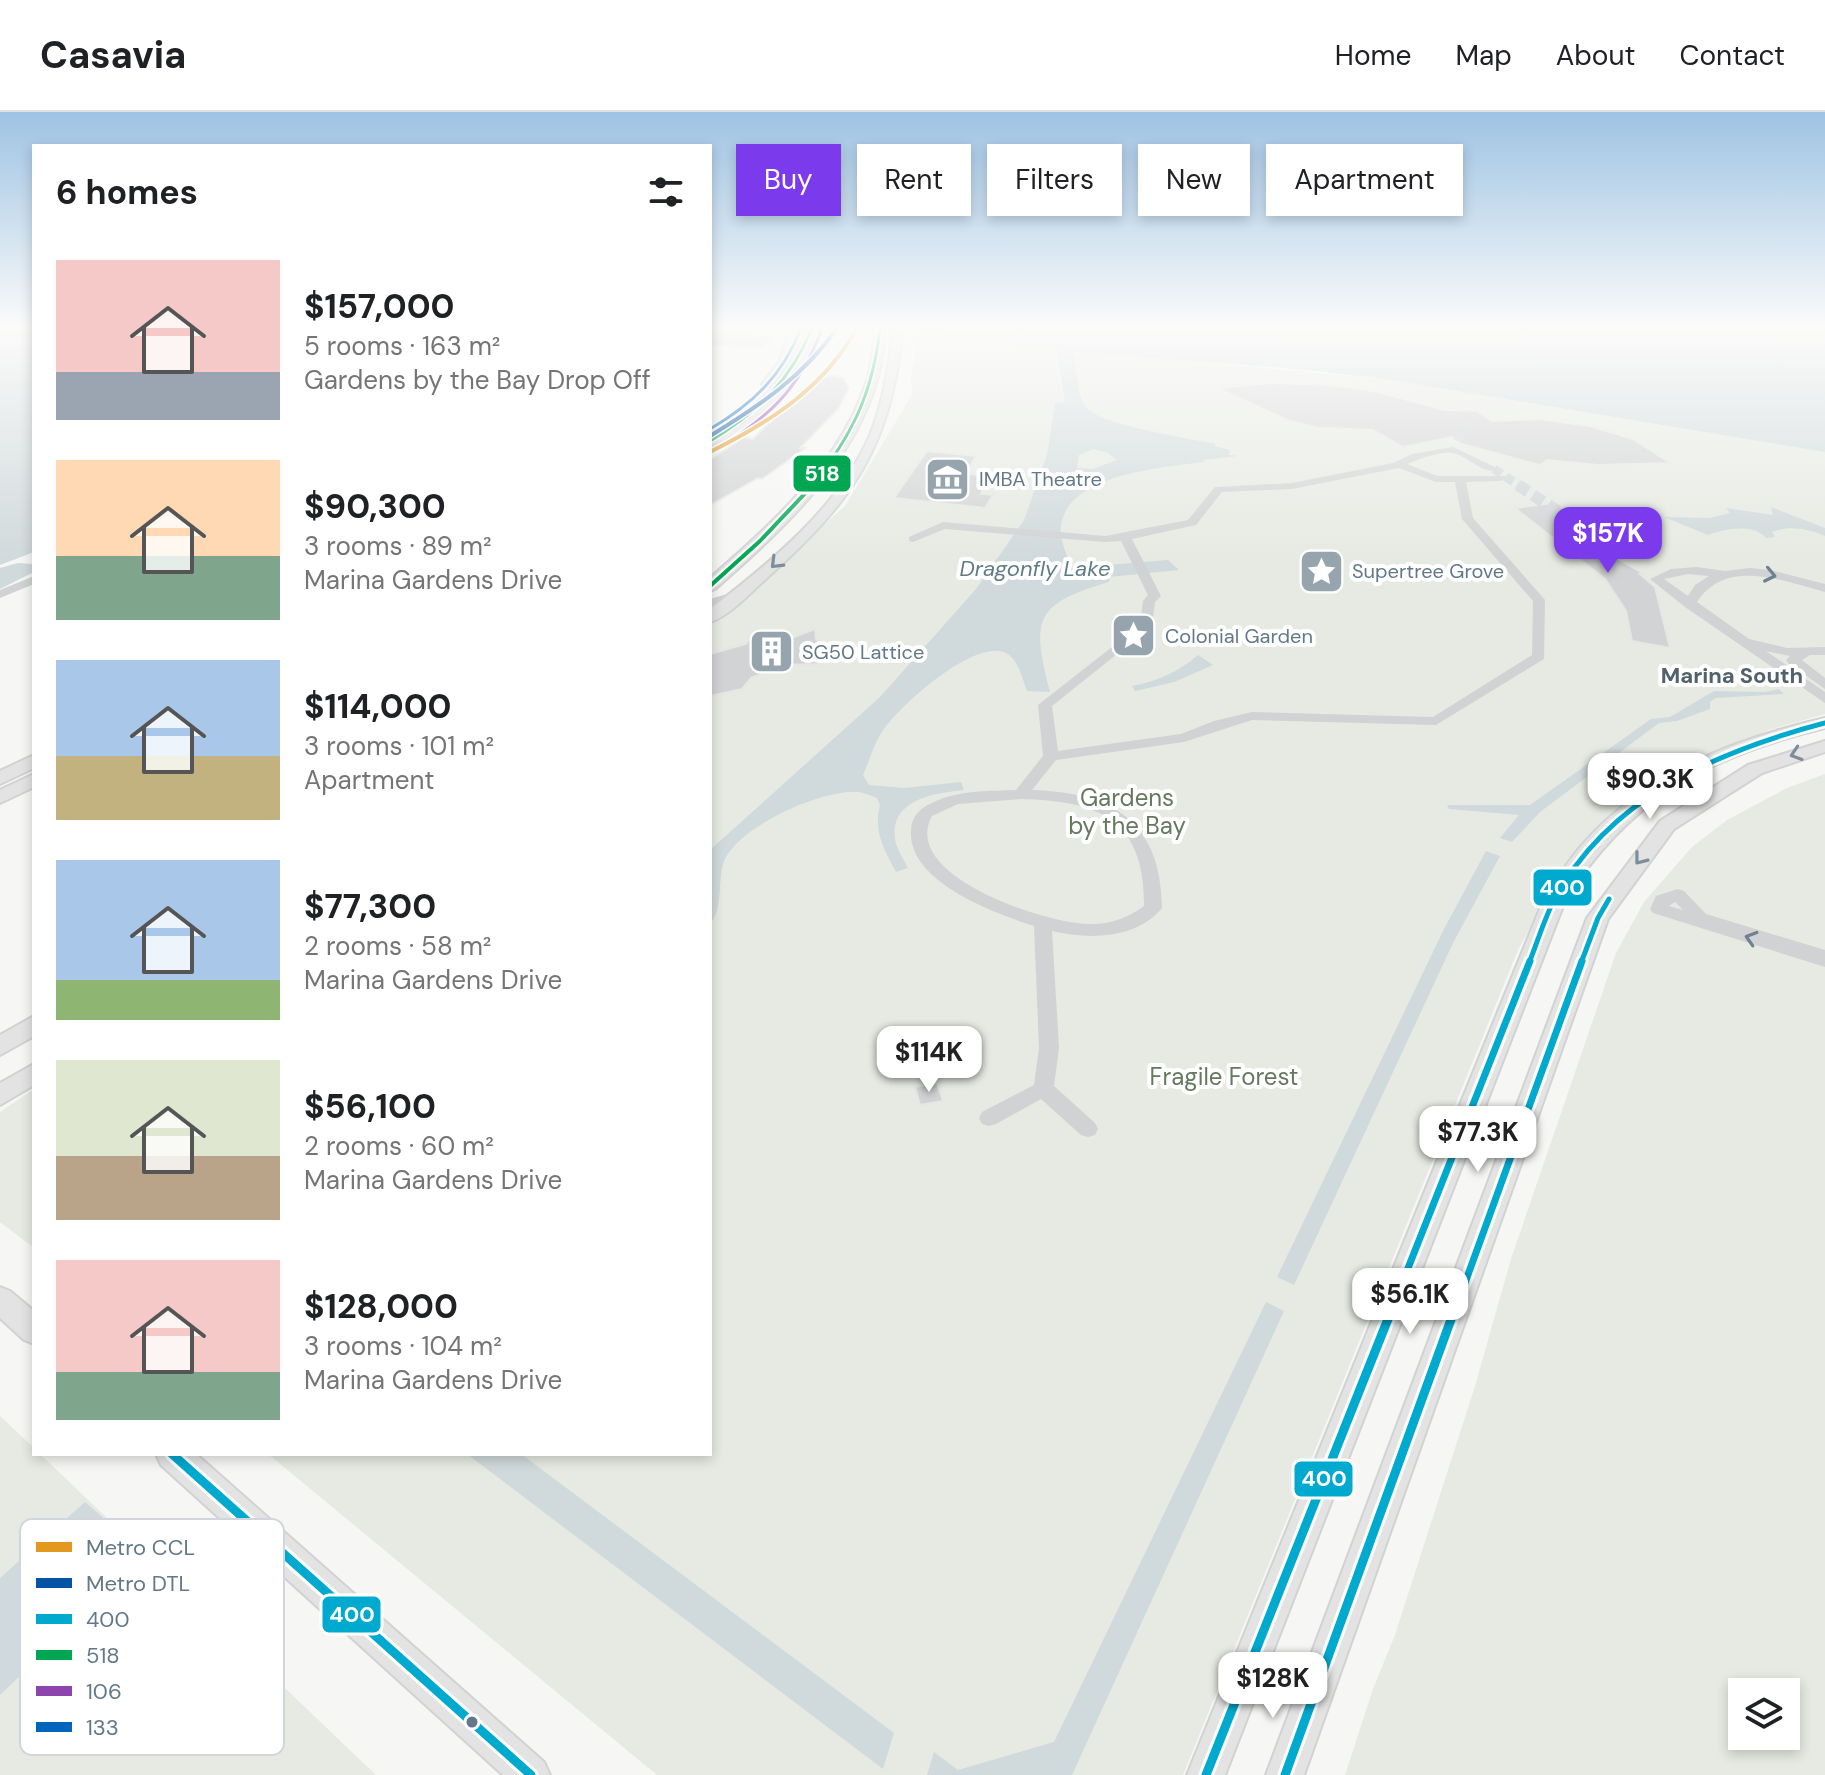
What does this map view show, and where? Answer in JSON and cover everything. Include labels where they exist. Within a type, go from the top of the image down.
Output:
[{"type":"main road","points":[[712,426],[739,406]]},
{"type":"main road","points":[[712,440],[763,406]]},
{"type":"main road","points":[[712,584],[754,548],[830,466],[845,444],[861,406]]},
{"type":"main road","points":[[712,616],[787,552],[857,469],[871,446],[883,406]]},
{"type":"main road","points":[[1206,1775],[1554,901],[1589,850],[1642,801],[1717,756],[1788,730],[1825,723]]},
{"type":"main road","points":[[1285,1775],[1598,918],[1667,825],[1755,769],[1825,746]]},
{"type":"main road","points":[[0,778],[32,762]]},
{"type":"main road","points":[[0,797],[32,781]]},
{"type":"main road","points":[[0,1046],[32,1026]]},
{"type":"main road","points":[[0,1095],[32,1074]]},
{"type":"main road","points":[[0,1300],[32,1328]]},
{"type":"main road","points":[[174,1456],[245,1519]]},
{"type":"main road","points":[[284,1554],[531,1775]]},
{"type":"street","points":[[913,539],[937,526],[1105,539],[1125,537],[1192,523],[1219,489],[1292,486],[1400,465],[1416,456],[1455,445],[1498,473],[1460,480],[1436,479],[1400,465]]},
{"type":"street","points":[[1436,479],[1459,469],[1455,445]]},
{"type":"street","points":[[1021,794],[1051,756],[1184,738],[1219,724],[1252,716],[1436,721],[1528,665],[1539,656],[1539,600],[1468,519],[1460,480]]},
{"type":"street","points":[[1051,756],[1045,705],[1146,626],[1149,601],[1155,596],[1125,537]]},
{"type":"street","points":[[1825,588],[1759,573],[1690,572],[1662,575],[1656,579],[1825,699]]},
{"type":"street","points":[[1689,604],[1692,597],[1722,574]]},
{"type":"street","points":[[0,594],[32,581]]},
{"type":"street","points":[[712,602],[741,594]]},
{"type":"street","points":[[1739,640],[1771,649],[1805,653],[1825,651]]},
{"type":"street","points":[[1805,653],[1793,658],[1795,662],[1825,685]]},
{"type":"street","points":[[1021,794],[1078,799],[1109,810],[1132,833],[1151,874],[1153,908],[1138,923],[1076,930],[1043,924],[990,903],[942,875],[924,853],[920,839],[919,823],[926,813],[940,804],[1021,794]]},
{"type":"street","points":[[1678,895],[1700,918],[1825,959],[1659,909],[1662,900],[1678,895]]},
{"type":"street","points":[[1043,924],[1049,1048],[1043,1089]]},
{"type":"street","points":[[989,1118],[1043,1089]]},
{"type":"street","points":[[1043,1089],[1088,1129]]},
{"type":"green space","name":"Gardens by the Bay","points":[[906,406],[1545,406],[1825,452],[1825,714],[1772,729],[1690,760],[1623,803],[1566,863],[1518,950],[1183,1775],[657,1775],[270,1456],[712,1456],[712,623],[845,506]]},
{"type":"green space","points":[[1825,774],[1825,1775],[1345,1775],[1373,1689],[1395,1635],[1475,1386],[1511,1259],[1616,953],[1644,902],[1692,847],[1727,820],[1787,788]]},
{"type":"green space","points":[[32,1090],[32,1246],[0,1222],[0,1112]]},
{"type":"green space","points":[[0,1416],[32,1446],[32,1456],[42,1456],[108,1519],[20,1519],[20,1755],[284,1755],[284,1687],[376,1775],[0,1775]]},
{"type":"water","points":[[0,406],[32,406],[32,553],[0,565]]},
{"type":"water","name":"Dragonfly Lake","points":[[1055,406],[1085,406],[1093,413],[1126,425],[1216,444],[1214,446],[1230,450],[1229,455],[1238,456],[1120,476],[1080,495],[1067,509],[1061,531],[1072,568],[1168,560],[1179,570],[1109,577],[1109,582],[1065,598],[1052,607],[1044,618],[1041,631],[1050,692],[1027,691],[1014,660],[1006,653],[992,651],[975,655],[937,678],[888,723],[863,775],[869,785],[904,788],[961,782],[964,790],[928,796],[907,807],[900,815],[895,826],[895,839],[908,868],[896,872],[884,848],[879,832],[880,805],[877,798],[859,792],[825,796],[765,822],[734,846],[722,867],[717,909],[712,921],[712,848],[880,697],[976,589],[1024,520],[1047,455]],"holes":[[[1093,449],[1108,453],[1117,460],[1093,469],[1077,468],[1079,455]]]},
{"type":"water","name":"Dragonfly Lake","points":[[1545,406],[1825,406],[1825,452]]},
{"type":"water","points":[[1771,507],[1825,528],[1825,536],[1792,528],[1772,532],[1775,537],[1766,538],[1746,529],[1730,529],[1708,535],[1664,517],[1710,518],[1730,513],[1726,508],[1773,515]]},
{"type":"water","points":[[18,563],[32,564],[32,573],[0,589],[0,568]]},
{"type":"water","points":[[1198,655],[1213,665],[1174,682],[1135,691],[1132,686],[1167,675]]},
{"type":"water","points":[[1779,689],[1784,694],[1716,698],[1710,702],[1710,709],[1677,721],[1659,723],[1540,812],[1512,842],[1500,838],[1519,815],[1449,809],[1447,805],[1530,805],[1651,719],[1670,717],[1714,691],[1765,692]]},
{"type":"water","points":[[1486,851],[1500,856],[1453,943],[1294,1285],[1277,1277],[1444,929]]},
{"type":"water","points":[[1266,1302],[1284,1311],[1072,1775],[927,1775],[934,1752],[958,1770],[1054,1742]]},
{"type":"water","points":[[470,1456],[524,1456],[894,1733],[883,1769]]},
{"type":"water","points":[[85,1502],[105,1519],[66,1519]]},
{"type":"water","points":[[20,1560],[20,1676],[0,1695],[0,1578]]},
{"type":"building","points":[[786,406],[840,406],[800,448],[805,448],[762,479],[758,478],[712,504],[712,459],[744,437],[753,439]]},
{"type":"building","points":[[1256,406],[1428,406],[1444,410],[1477,411],[1492,421],[1540,419],[1590,426],[1633,439],[1670,463],[1598,465],[1547,460],[1540,465],[1462,444],[1452,437],[1403,447],[1373,430],[1319,428],[1287,420]]},
{"type":"building","name":"IMBA Theatre","points":[[927,451],[976,456],[966,474],[991,476],[981,494],[993,495],[985,508],[894,498]]},
{"type":"building","points":[[1554,503],[1568,512],[1570,531],[1644,574],[1640,574],[1655,587],[1670,648],[1632,641],[1626,611],[1605,579],[1515,508]]},
{"type":"building","name":"SG50 Lattice","points":[[815,629],[816,639],[829,650],[803,655],[819,664],[782,665],[751,678],[742,689],[712,696],[712,653],[746,644],[755,631],[770,638],[789,639]]},
{"type":"building","points":[[937,1083],[943,1101],[920,1105],[915,1087]]},
{"type":"tunnel","points":[[1458,441],[1463,430],[1475,421]]},
{"type":"tunnel","points":[[1494,469],[1518,485]]},
{"type":"tunnel","points":[[1518,485],[1568,518]]},
{"type":"metro line","name":"DTL","points":[[712,435],[758,406]]},
{"type":"metro line","name":"CCL","points":[[712,451],[789,406]]},
{"type":"transit line","name":"133","points":[[712,428],[746,406]]},
{"type":"transit line","name":"518","points":[[712,440],[761,406]]},
{"type":"transit line","name":"106","points":[[715,450],[752,427],[777,406]]},
{"type":"transit line","name":"518","points":[[712,584],[760,541],[807,492],[828,466],[863,406]]},
{"type":"transit line","name":"400","points":[[1206,1775],[1554,901],[1579,862],[1613,825],[1667,784],[1727,754],[1825,723]]},
{"type":"transit line","name":"400","points":[[1285,1775],[1598,918],[1609,899]]},
{"type":"transit line","name":"400","points":[[174,1456],[245,1519]]},
{"type":"transit line","name":"400","points":[[284,1554],[531,1775]]},
{"type":"place","name":"IMBA Theatre","points":[[948,479]]},
{"type":"place","name":"Supertree Grove","points":[[1321,571]]},
{"type":"place","name":"Colonial Garden","points":[[1134,636]]},
{"type":"place","name":"SG50 Lattice","points":[[771,652]]},
{"type":"district","name":"Marina South","points":[[1732,675]]},
{"type":"park label","name":"Fragile Forest","points":[[1224,1076]]}]
